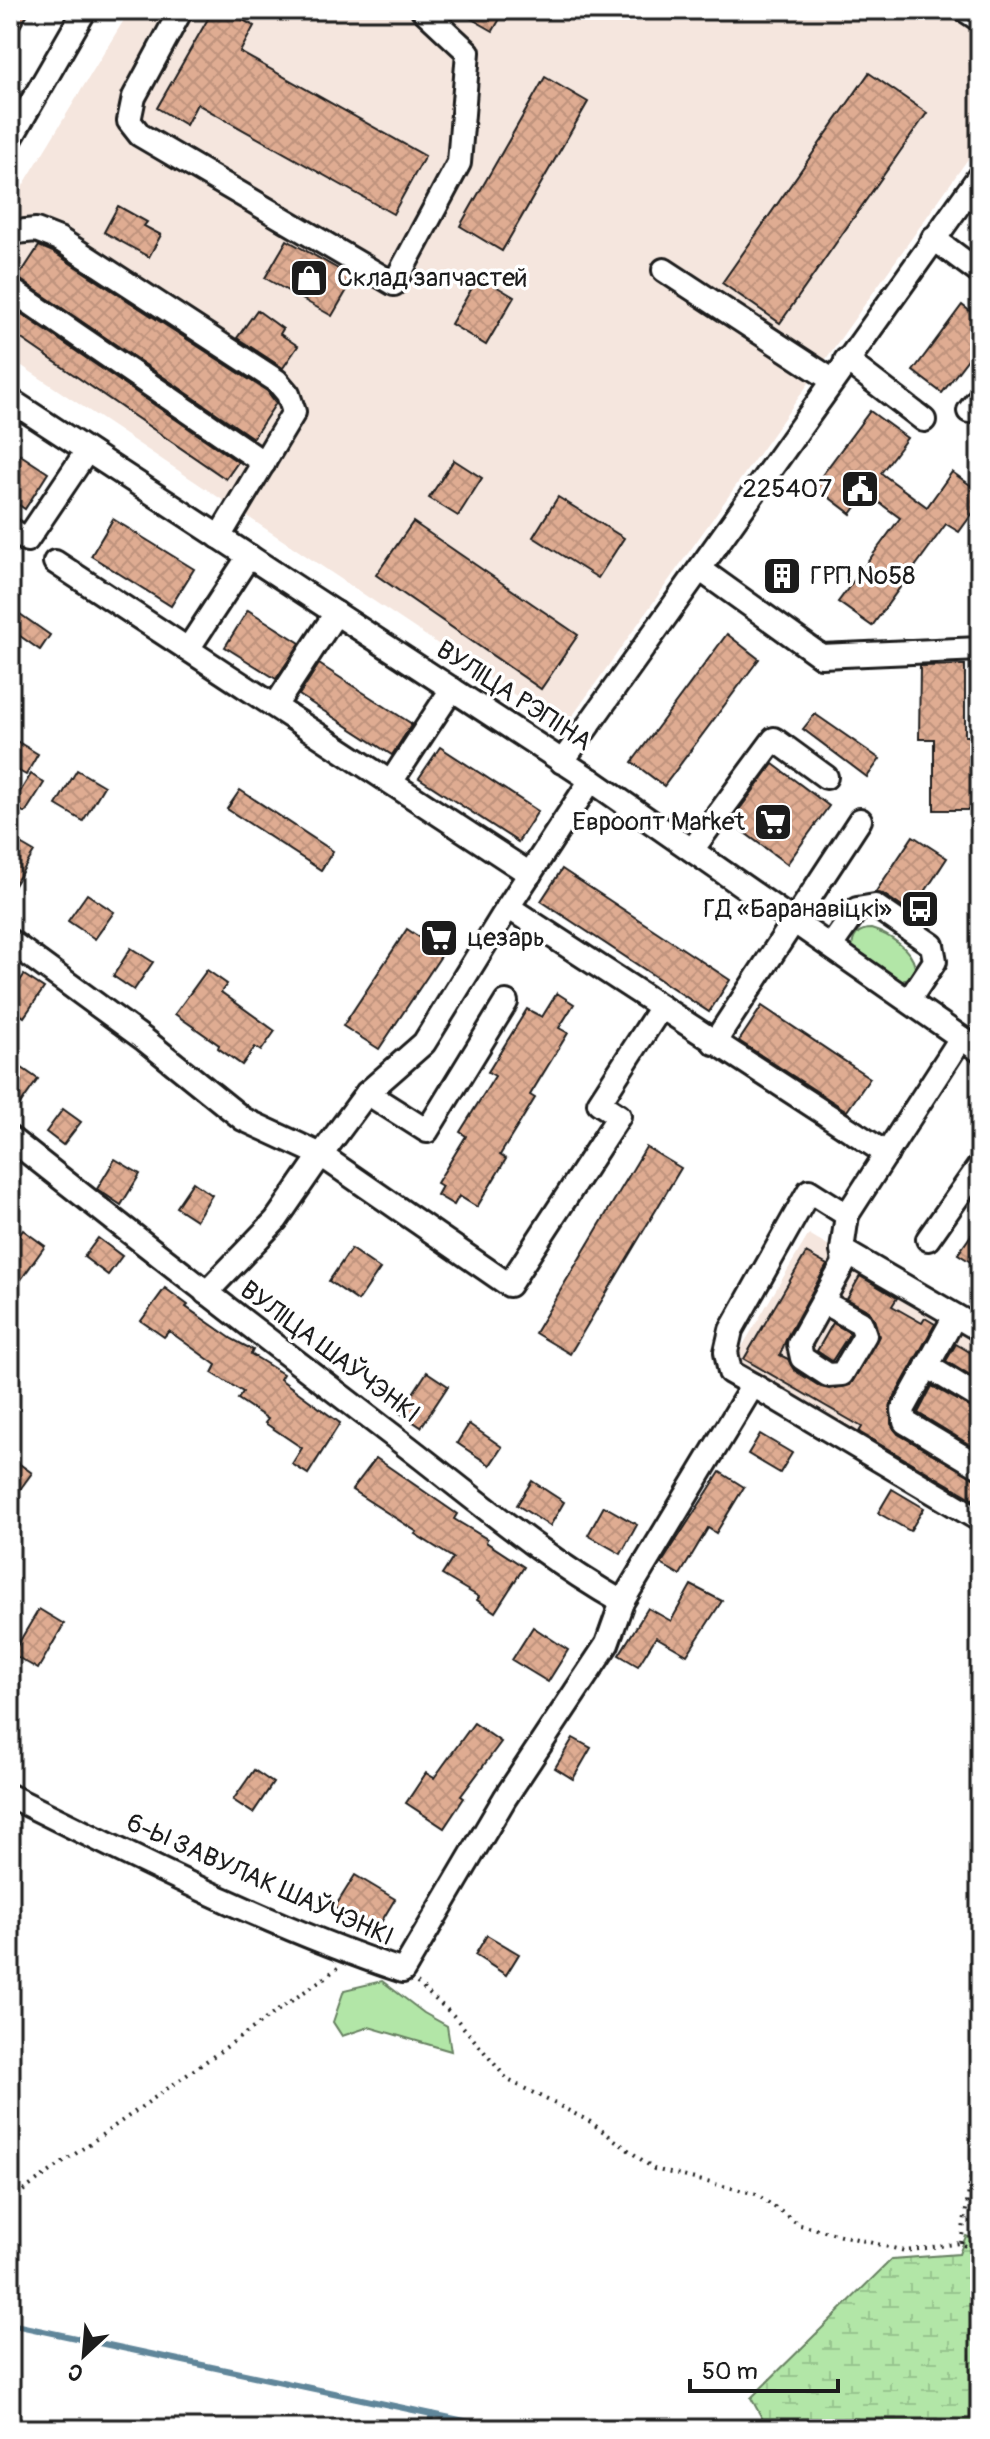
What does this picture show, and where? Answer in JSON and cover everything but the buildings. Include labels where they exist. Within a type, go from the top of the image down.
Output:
[{"type":"street","points":[[10,140],[85,10]]},
{"type":"street","points":[[181,10],[134,97],[129,121],[140,135],[394,284],[459,163],[468,52],[423,10]]},
{"type":"street","points":[[965,10],[980,20]]},
{"type":"street","points":[[562,762],[980,175]]},
{"type":"street","points":[[12,236],[36,230],[59,239],[277,381],[288,394],[294,412],[219,537]]},
{"type":"street","points":[[933,238],[980,273]]},
{"type":"street","points":[[664,270],[832,380]]},
{"type":"street","points":[[10,289],[264,463]]},
{"type":"street","points":[[846,360],[924,420]]},
{"type":"street","name":"ВУЛІЦА РЭПІНА","points":[[10,400],[591,780],[974,1045]]},
{"type":"street","points":[[10,529],[27,540],[87,451]]},
{"type":"street","points":[[188,649],[249,556]]},
{"type":"street","points":[[55,562],[530,874]]},
{"type":"street","points":[[701,570],[821,656],[980,649]]},
{"type":"street","points":[[275,706],[336,613]]},
{"type":"street","points":[[391,782],[452,689]]},
{"type":"street","points":[[692,850],[774,739],[826,777]]},
{"type":"street","points":[[206,1293],[276,1220],[367,1093],[424,1043],[591,780]]},
{"type":"street","points":[[714,1043],[860,820]]},
{"type":"street","points":[[831,946],[857,909],[875,906],[932,945],[935,961],[909,1000]]},
{"type":"street","points":[[508,907],[887,1154]]},
{"type":"street","points":[[10,941],[145,1040],[243,1119],[321,1155],[509,1285],[619,1116],[599,1103],[661,1007]]},
{"type":"street","points":[[367,1093],[427,1131],[506,1002]]},
{"type":"street","points":[[823,1302],[844,1263],[842,1250],[847,1215],[887,1154],[974,1045]]},
{"type":"street","name":"ВУЛІЦА ШАЎЧЭНКІ","points":[[10,1138],[206,1293],[524,1535],[586,1581],[622,1602]]},
{"type":"street","points":[[928,1239],[980,1165]]},
{"type":"street","points":[[847,1215],[809,1191],[731,1330],[726,1352],[730,1372],[980,1520]]},
{"type":"street","points":[[842,1250],[980,1330]]},
{"type":"street","points":[[955,1316],[903,1410],[905,1422],[980,1467]]},
{"type":"street","points":[[927,1366],[980,1398]]},
{"type":"street","name":"6-Ы ЗАВУЛАК ШАЎЧЭНКІ","points":[[10,1796],[191,1885],[356,1956],[403,1971],[505,1798],[607,1644],[622,1602],[753,1385]]},
{"type":"path","points":[[10,2200],[356,1956]]},
{"type":"path","points":[[403,1971],[453,2015],[508,2080],[589,2121],[654,2169],[756,2194],[800,2225],[905,2251],[961,2243],[980,2256]]},
{"type":"path","points":[[961,2243],[972,2170],[980,2158]]},
{"type":"shaded area","points":[[130,10],[980,10],[980,142],[564,728],[10,358],[10,207]]},
{"type":"shaded area","points":[[809,1234],[980,1335],[980,1509],[733,1362]]},
{"type":"green space","points":[[871,929],[892,938],[904,948],[915,967],[911,976],[899,983],[852,950],[857,935]]},
{"type":"green space","points":[[382,1981],[424,2013],[447,2026],[451,2051],[369,2027],[342,2036],[333,2022],[344,1990]]},
{"type":"green space","points":[[966,2236],[980,2242],[980,2429],[768,2429],[751,2398],[892,2259],[959,2254]]},
{"type":"waterway","points":[[10,2324],[502,2429]]},
{"type":"waterway","points":[[428,2429],[432,2414]]},
{"type":"place","name":"Склад запчастей","points":[[309,278]]},
{"type":"place","name":"225407","points":[[860,489]]},
{"type":"place","name":"ГРП №58","points":[[782,576]]},
{"type":"place","name":"Евроопт Market","points":[[773,822]]},
{"type":"place","name":"ГД «Баранавіцкі»","points":[[920,909]]},
{"type":"place","name":"цезарь","points":[[439,938]]}]
